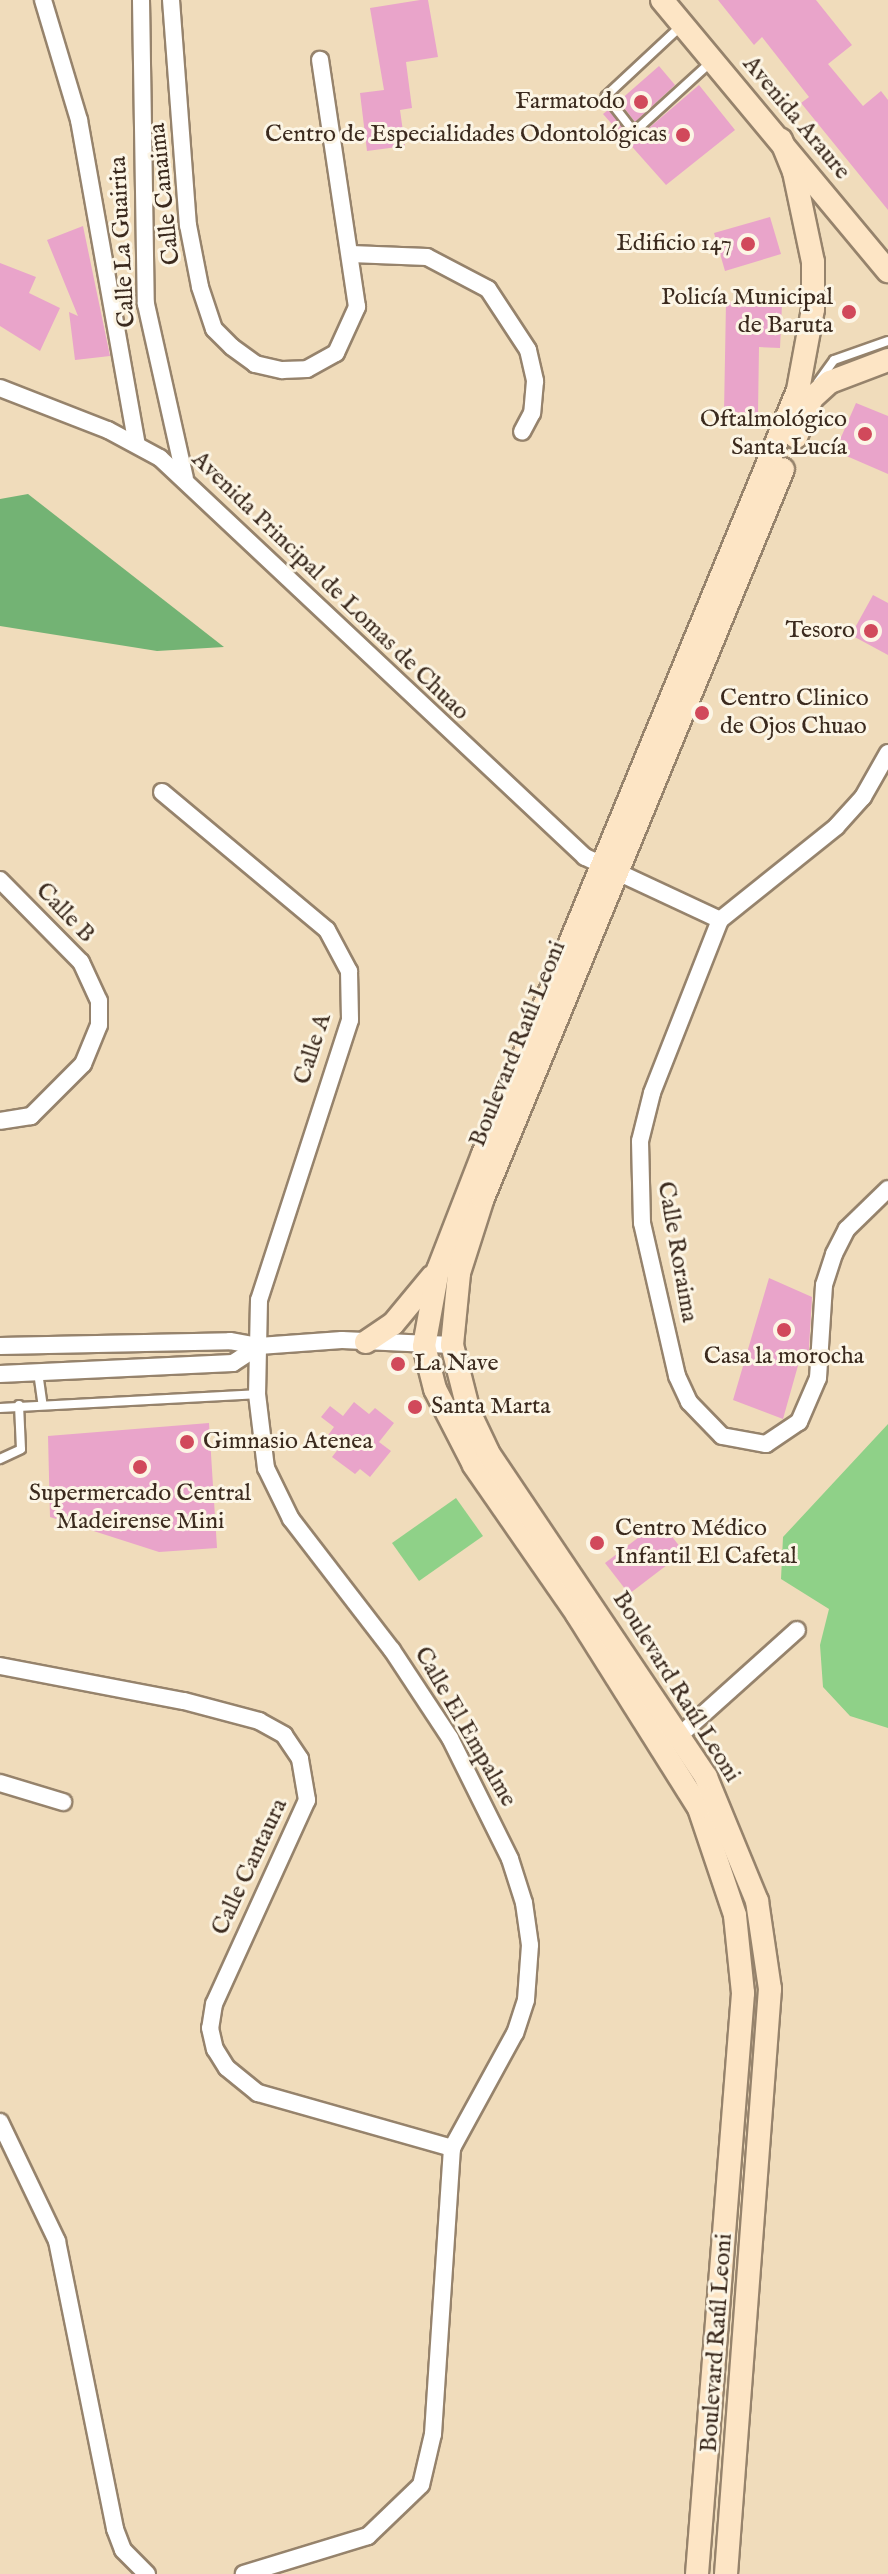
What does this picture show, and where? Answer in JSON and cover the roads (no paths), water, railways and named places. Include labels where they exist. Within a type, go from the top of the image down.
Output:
[{"type":"street","points":[[43,0],[79,120],[137,444]]},
{"type":"street","name":"Calle La Guairita","points":[[141,0],[146,304],[185,478]]},
{"type":"street","name":"Calle Canaima","points":[[171,0],[188,225],[214,329],[255,364],[307,369],[336,353],[350,332],[357,307],[320,60]]},
{"type":"street","name":"Avenida Araure","points":[[662,0],[888,271]]},
{"type":"street","name":"Boulevard Raúl Leoni","points":[[726,2574],[770,1989],[767,1944],[745,1862],[680,1735],[488,1452],[469,1412],[452,1345],[459,1273],[473,1224],[608,867],[786,423],[806,359],[814,286],[806,221],[781,139]]},
{"type":"street","points":[[351,254],[427,257],[488,289],[528,350],[535,381],[532,413],[522,432]]},
{"type":"street","points":[[812,398],[830,382],[888,360]]},
{"type":"street","name":"Avenida Principal de Lomas de Chuao","points":[[0,388],[137,444],[185,478],[334,627],[585,857],[720,920]]},
{"type":"street","name":"Boulevard Raúl Leoni","points":[[697,2574],[743,1993],[735,1915],[699,1808],[577,1614],[474,1465],[435,1389],[424,1346],[438,1270],[608,867],[812,398]]},
{"type":"street","name":"Calle Roraima","points":[[888,753],[863,797],[836,827],[720,920],[652,1093],[640,1141],[639,1181],[655,1291],[677,1376],[689,1402],[722,1436],[766,1444],[799,1422],[818,1378],[824,1285],[834,1254],[847,1229],[888,1189]]},
{"type":"street","name":"Calle A","points":[[162,792],[327,930],[349,971],[350,1020],[259,1300],[259,1346]]},
{"type":"street","name":"Calle B","points":[[0,880],[81,962],[99,1001],[99,1025],[83,1064],[31,1116],[0,1121]]},
{"type":"street","points":[[366,1342],[400,1318],[438,1270]]},
{"type":"street","points":[[0,1346],[230,1341],[259,1346],[366,1342],[452,1345]]},
{"type":"street","points":[[0,1374],[233,1363],[259,1346]]},
{"type":"street","name":"Calle El Empalme","points":[[259,1346],[257,1394],[266,1468],[276,1494],[392,1650],[450,1738],[494,1823],[524,1903],[530,1945],[526,2000],[500,2064],[452,2148]]},
{"type":"street","points":[[680,1735],[797,1630]]},
{"type":"street","name":"Calle Cantaura","points":[[0,1666],[184,1701],[259,1721],[284,1735],[300,1759],[307,1800],[214,2004],[210,2028],[215,2049],[227,2068],[258,2093],[452,2148]]},
{"type":"street","points":[[0,1783],[63,1802]]},
{"type":"street","points":[[0,2122],[57,2241],[115,2529],[123,2550],[147,2574]]},
{"type":"street","points":[[244,2574],[368,2536],[421,2485],[433,2434],[452,2148]]},
{"type":"lane","points":[[682,25],[606,96],[634,132],[714,60]]},
{"type":"lane","points":[[812,398],[834,360],[888,341]]},
{"type":"lane","points":[[38,1372],[42,1402]]},
{"type":"lane","points":[[0,1408],[42,1402],[257,1394]]},
{"type":"lane","points":[[0,1459],[21,1449],[19,1405]]},
{"type":"place","name":"Farmatodo","points":[[641,102]]},
{"type":"place","name":"Centro de Especialidades Odontológicas","points":[[683,135]]},
{"type":"place","name":"Edificio 147","points":[[748,244]]},
{"type":"place","name":"Policía Municipal de Baruta","points":[[849,312]]},
{"type":"place","name":"Oftalmológico Santa Lucía","points":[[865,434]]},
{"type":"place","name":"Tesoro","points":[[871,631]]},
{"type":"place","name":"Centro Clinico de Ojos Chuao","points":[[702,713]]},
{"type":"place","name":"Casa la morocha","points":[[784,1330]]},
{"type":"place","name":"La Nave","points":[[398,1364]]},
{"type":"place","name":"Santa Marta","points":[[415,1407]]},
{"type":"place","name":"Gimnasio Atenea","points":[[187,1442]]},
{"type":"place","name":"Supermercado Central Madeirense Mini","points":[[140,1467]]},
{"type":"place","name":"Centro Médico Infantil El Cafetal","points":[[597,1543]]}]
